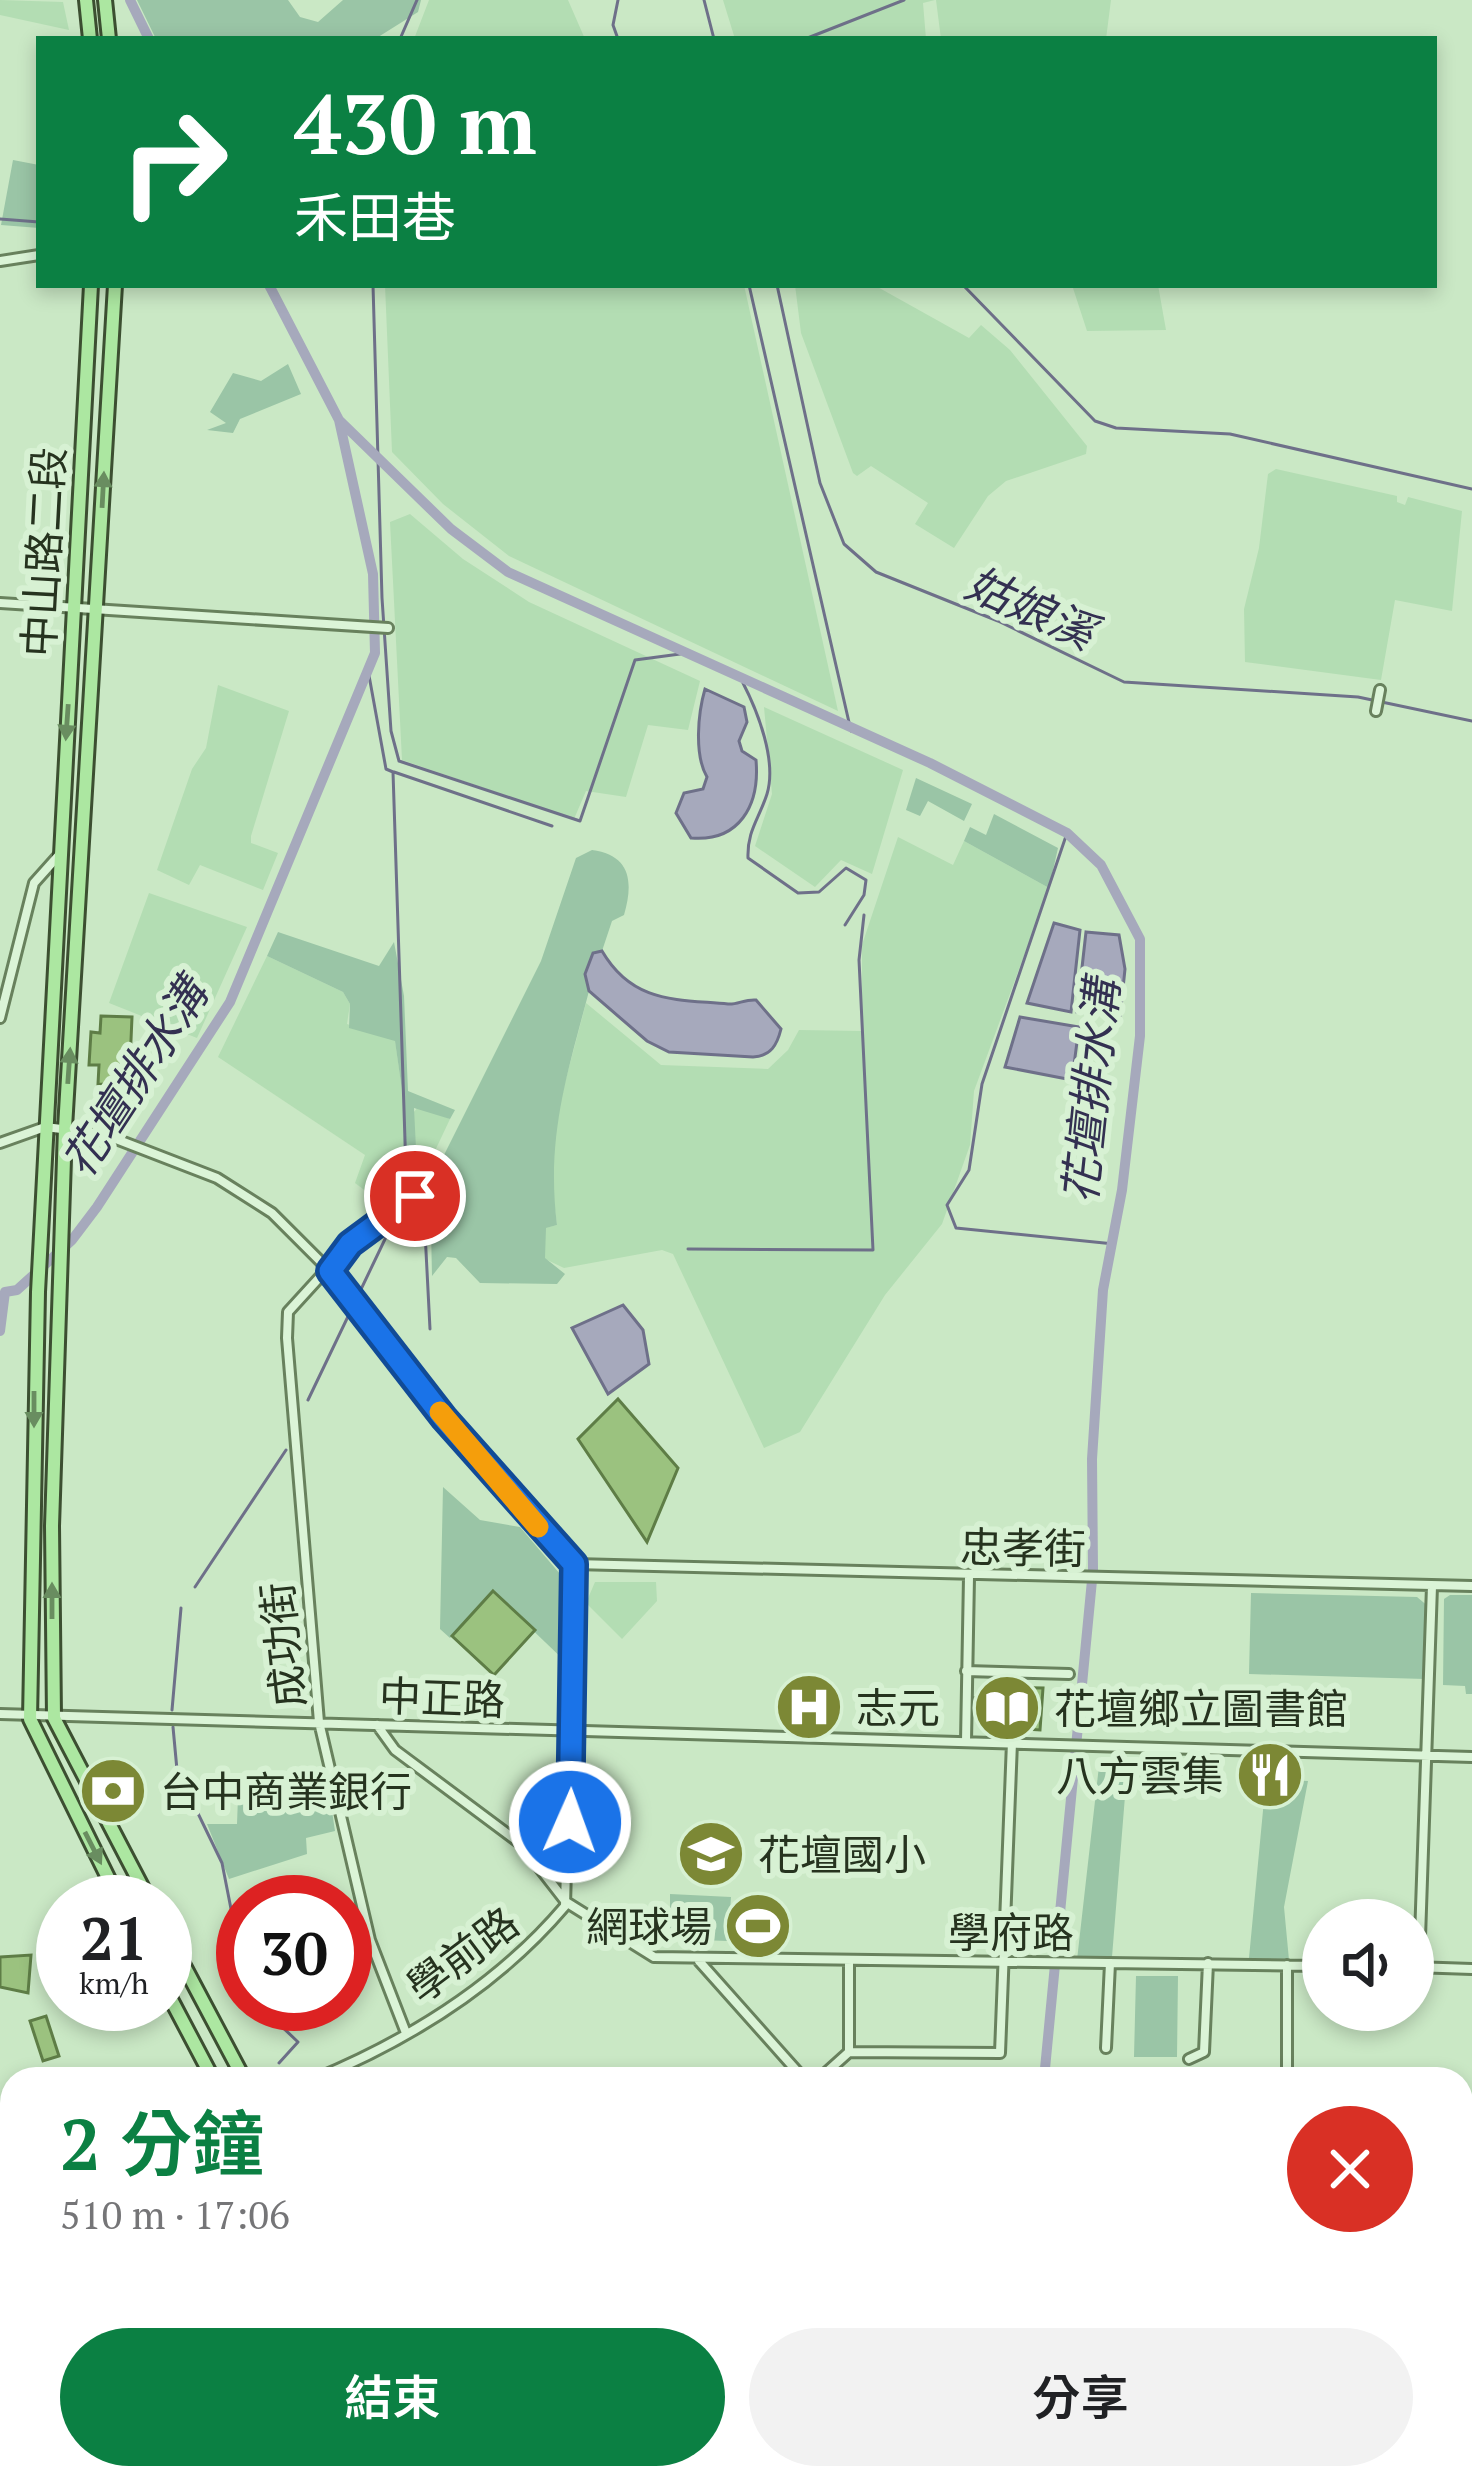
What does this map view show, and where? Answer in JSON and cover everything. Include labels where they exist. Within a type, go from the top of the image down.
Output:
[{"type":"main road","points":[[86,0],[90,36]]},
{"type":"main road","points":[[105,0],[109,36]]},
{"type":"main road","name":"中山路二段","points":[[54,1718],[52,1544],[86,606],[86,324],[91,288]]},
{"type":"main road","name":"中山路二段","points":[[30,1719],[39,1254],[59,855],[115,288]]},
{"type":"main road","points":[[86,324],[113,321]]},
{"type":"main road","points":[[54,1718],[136,1875]]},
{"type":"main road","points":[[30,1719],[107,1875]]},
{"type":"main road","points":[[192,1981],[238,2067]]},
{"type":"main road","points":[[188,2031],[207,2067]]},
{"type":"street","points":[[0,261],[36,255]]},
{"type":"street","points":[[0,603],[388,628]]},
{"type":"street","points":[[1376,711],[1380,690]]},
{"type":"street","points":[[0,1018],[34,883],[59,855]]},
{"type":"street","points":[[0,1144],[45,1127],[128,1142],[255,1201],[330,1271],[444,1418],[574,1564]]},
{"type":"street","points":[[330,1271],[350,1244],[415,1196]]},
{"type":"street","name":"成功街","points":[[330,1271],[288,1312],[319,1722],[370,1940],[406,2032]]},
{"type":"street","name":"忠孝街","points":[[574,1564],[1472,1586]]},
{"type":"street","name":"學前路","points":[[338,2067],[480,1989],[541,1934],[566,1902],[574,1564]]},
{"type":"street","points":[[966,1741],[969,1576]]},
{"type":"street","points":[[1419,1899],[1432,1586]]},
{"type":"street","points":[[966,1671],[1070,1674]]},
{"type":"street","points":[[0,1714],[54,1718]]},
{"type":"street","name":"中正路","points":[[54,1718],[1426,1756]]},
{"type":"street","name":"學府路","points":[[376,1724],[395,1750],[521,1844],[566,1902],[654,1958],[1302,1965]]},
{"type":"street","points":[[832,2067],[849,2052],[1000,2053],[1012,1742]]},
{"type":"street","points":[[1426,1756],[1472,1757]]},
{"type":"street","points":[[698,1960],[793,2067]]},
{"type":"street","points":[[849,1961],[849,2052]]},
{"type":"street","points":[[1106,2048],[1110,1963]]},
{"type":"street","points":[[1189,2059],[1204,2052],[1208,1963]]},
{"type":"street","points":[[1286,1965],[1287,2067]]},
{"type":"street","points":[[1434,1968],[1472,1969]]},
{"type":"green space","points":[[0,0],[63,2],[69,30],[0,15]]},
{"type":"green space","points":[[137,0],[288,0],[300,17],[318,22],[343,0],[421,0],[418,12],[380,36],[155,36]]},
{"type":"green space","points":[[429,0],[568,0],[584,36],[415,36]]},
{"type":"green space","points":[[723,0],[935,0],[923,3],[926,36],[734,36]]},
{"type":"green space","points":[[936,0],[1111,0],[1106,36],[941,36]]},
{"type":"green space","points":[[13,160],[36,164],[36,228],[1,225]]},
{"type":"green space","points":[[385,288],[745,288],[838,711],[509,556],[443,504],[392,452]]},
{"type":"green space","points":[[795,288],[879,288],[969,338],[981,325],[1010,350],[1087,446],[1086,454],[1006,481],[988,496],[954,548],[915,524],[928,503],[871,466],[857,476],[853,473],[801,333]]},
{"type":"green space","points":[[1073,288],[1159,288],[1166,330],[1087,331]]},
{"type":"green space","points":[[288,364],[301,394],[240,419],[233,433],[207,430],[226,423],[210,412],[233,373],[261,381]]},
{"type":"green space","points":[[1276,469],[1397,496],[1397,502],[1405,505],[1408,497],[1462,511],[1452,611],[1395,600],[1381,680],[1245,662],[1244,609],[1259,548],[1268,474]]},
{"type":"green space","points":[[410,514],[463,559],[529,602],[700,681],[688,730],[648,725],[626,797],[586,791],[574,819],[402,760],[390,522]]},
{"type":"green space","points":[[218,685],[289,711],[251,836],[251,843],[278,853],[263,890],[200,865],[189,885],[157,870],[192,769],[206,748]]},
{"type":"green space","points":[[764,707],[903,770],[872,874],[841,860],[815,887],[755,846],[772,794]]},
{"type":"green space","points":[[916,778],[972,804],[964,821],[928,801],[920,816],[906,810]]},
{"type":"green space","points":[[994,814],[1058,848],[1049,888],[964,841],[970,827],[986,835]]},
{"type":"green space","points":[[898,837],[953,865],[964,841],[1049,888],[974,1091],[970,1145],[942,1224],[885,1295],[800,1432],[764,1448],[673,1254],[662,1250],[564,1268],[545,1259],[545,1228],[557,1225],[550,1170],[555,1120],[586,1003],[661,1065],[768,1069],[788,1050],[799,1030],[862,1031],[862,945]]},
{"type":"green space","points":[[592,850],[621,864],[629,891],[624,915],[612,921],[602,951],[593,953],[585,974],[589,991],[556,1134],[557,1225],[546,1228],[545,1258],[565,1274],[557,1284],[480,1283],[456,1258],[447,1257],[432,1276],[430,1183],[541,961],[576,858]]},
{"type":"green space","points":[[149,893],[247,927],[197,1038],[109,1003]]},
{"type":"green space","points":[[278,932],[379,966],[394,942],[404,996],[408,1091],[455,1110],[450,1119],[414,1108],[417,1169],[425,1172],[403,1198],[404,1104],[395,1041],[349,1028],[350,1004],[343,992],[267,956]]},
{"type":"green space","points":[[267,956],[343,992],[350,1004],[347,1024],[395,1040],[404,1104],[403,1198],[394,1206],[387,1207],[355,1183],[365,1155],[218,1057]]},
{"type":"green space","points":[[419,1106],[450,1119],[425,1172],[417,1169],[413,1113]]},
{"type":"green space","points":[[443,1487],[480,1520],[520,1527],[566,1581],[559,1600],[571,1611],[570,1666],[494,1593],[450,1638],[440,1629]]},
{"type":"green space","points":[[595,1582],[656,1582],[657,1601],[622,1639],[586,1603]]},
{"type":"green space","points":[[1251,1593],[1417,1597],[1429,1607],[1425,1679],[1249,1674]]},
{"type":"green space","points":[[1472,1595],[1472,1694],[1466,1694],[1465,1686],[1443,1685],[1444,1599]]},
{"type":"green space","points":[[1100,1757],[1128,1759],[1112,1957],[1077,1960]]},
{"type":"green space","points":[[1266,1779],[1308,1781],[1284,1907],[1289,1960],[1249,1958]]},
{"type":"green space","points":[[238,1797],[330,1798],[335,1831],[306,1838],[307,1854],[227,1875],[207,1824],[237,1824]]},
{"type":"green space","points":[[670,1894],[731,1897],[728,1941],[670,1939]]},
{"type":"green space","points":[[1136,1976],[1178,1976],[1177,2057],[1134,2057]]},
{"type":"water","points":[[705,689],[744,707],[747,722],[739,741],[742,751],[756,760],[756,777],[750,806],[734,827],[708,838],[691,838],[676,813],[684,793],[703,789],[707,777],[698,734]]},
{"type":"water","points":[[1054,923],[1080,930],[1071,1012],[1027,1003]]},
{"type":"water","points":[[1086,932],[1119,935],[1125,969],[1120,1017],[1077,1012]]},
{"type":"water","points":[[602,951],[628,981],[658,996],[728,1004],[756,1000],[781,1029],[775,1045],[753,1057],[669,1052],[647,1041],[589,991],[585,974],[593,953]]},
{"type":"water","points":[[1020,1017],[1079,1027],[1072,1080],[1005,1067]]},
{"type":"water","points":[[623,1305],[643,1330],[649,1364],[608,1394],[572,1328]]},
{"type":"building","points":[[101,1016],[132,1017],[129,1086],[98,1084],[99,1065],[89,1065],[91,1032],[100,1033]]},
{"type":"building","points":[[618,1399],[678,1468],[647,1542],[578,1439]]},
{"type":"building","points":[[493,1591],[535,1630],[494,1675],[452,1636]]},
{"type":"building","name":"花壇鄉立圖書館","points":[[995,1687],[1043,1688],[1040,1730],[994,1727],[980,1721],[975,1698],[992,1700]]},
{"type":"building","points":[[31,1955],[28,1993],[0,1987],[0,1957]]},
{"type":"building","points":[[36,2019],[36,2031],[51,2031],[59,2056],[43,2061],[30,2021]]},
{"type":"waterway","name":"花壇排水溝","points":[[130,0],[148,36]]},
{"type":"waterway","points":[[401,36],[417,0]]},
{"type":"waterway","points":[[617,36],[613,25],[618,0]]},
{"type":"waterway","name":"姑娘溪","points":[[704,0],[713,36]]},
{"type":"waterway","points":[[813,36],[904,0]]},
{"type":"waterway","points":[[0,219],[36,222]]},
{"type":"waterway","name":"花壇排水溝","points":[[0,1331],[5,1292],[17,1290],[72,1240],[230,1002],[375,653],[373,574],[339,420],[271,288]]},
{"type":"waterway","points":[[373,288],[382,598],[391,731],[399,761],[580,821],[635,660],[680,654]]},
{"type":"waterway","points":[[750,288],[851,731]]},
{"type":"waterway","name":"姑娘溪","points":[[778,288],[820,483],[844,544],[876,572],[998,621],[1124,682],[1358,697],[1472,721]]},
{"type":"waterway","points":[[966,288],[1095,421],[1116,428],[1230,434],[1472,489]]},
{"type":"waterway","name":"花壇排水溝","points":[[339,420],[451,529],[508,572],[930,763],[1067,833],[1101,865],[1140,939],[1140,1036],[1122,1190],[1103,1290],[1092,1459],[1093,1570],[1045,2067]]},
{"type":"waterway","points":[[368,670],[386,769],[393,772],[406,1171],[399,1203]]},
{"type":"waterway","points":[[743,683],[760,722],[770,767],[748,858],[798,893],[819,892],[846,868],[866,880],[864,895],[845,925]]},
{"type":"waterway","points":[[394,772],[552,826]]},
{"type":"waterway","points":[[1067,833],[982,1084],[969,1170],[947,1205],[956,1228],[1114,1244]]},
{"type":"waterway","points":[[688,1249],[873,1250],[859,960],[864,915]]},
{"type":"waterway","points":[[404,1180],[423,1193],[430,1329]]},
{"type":"waterway","points":[[308,1400],[398,1212]]},
{"type":"waterway","points":[[195,1587],[286,1450]]},
{"type":"waterway","points":[[172,1710],[181,1608]]},
{"type":"waterway","points":[[173,1727],[177,1770],[224,1875]]},
{"type":"waterway","points":[[279,2063],[298,2042],[286,2031]]},
{"type":"slow traffic","points":[[440,1412],[538,1527]]},
{"type":"place","name":"志元","points":[[809,1707]]},
{"type":"place","name":"花壇鄉立圖書館","points":[[1007,1708]]},
{"type":"place","name":"八方雲集","points":[[1270,1775]]},
{"type":"place","name":"台中商業銀行","points":[[113,1791]]},
{"type":"place","name":"花壇國小","points":[[711,1854]]},
{"type":"place","name":"網球場","points":[[758,1926]]},
{"type":"route","points":[[415,1196],[388,1211],[350,1244],[330,1271],[444,1418],[574,1564],[570,1822]]}]
